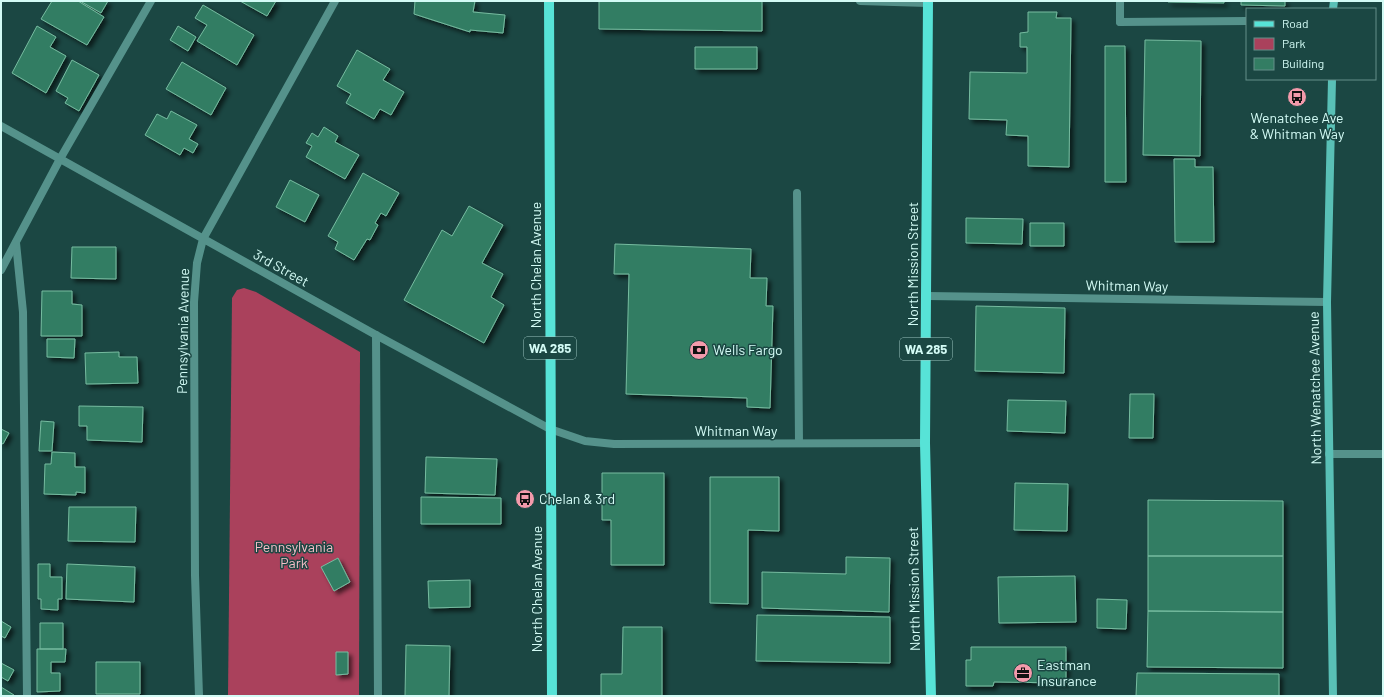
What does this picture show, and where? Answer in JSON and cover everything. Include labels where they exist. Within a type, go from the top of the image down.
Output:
[{"type":"main road","name":"North Chelan Avenue","points":[[548,1],[552,696]]},
{"type":"main road","name":"North Mission Street","points":[[928,2],[925,443],[931,696]]},
{"type":"main road","name":"North Wenatchee Avenue","points":[[1332,80],[1327,302],[1333,696]]},
{"type":"street","points":[[1,270],[60,159],[151,1]]},
{"type":"street","name":"Pennsylvania Avenue","points":[[199,696],[195,575],[194,302],[197,263],[203,239],[335,1]]},
{"type":"street","points":[[860,1],[928,2]]},
{"type":"street","points":[[1120,1],[1120,22],[1246,21]]},
{"type":"street","name":"3rd Street","points":[[1,126],[376,335],[550,429]]},
{"type":"street","points":[[797,193],[799,444]]},
{"type":"street","points":[[16,243],[23,312],[28,696]]},
{"type":"street","name":"Whitman Way","points":[[927,296],[1327,302]]},
{"type":"street","points":[[376,335],[378,696]]},
{"type":"street","name":"Whitman Way","points":[[550,429],[585,441],[614,444],[925,443]]},
{"type":"street","points":[[1330,454],[1383,454]]},
{"type":"green space","name":"Pennsylvania Park","points":[[244,288],[256,292],[360,352],[359,696],[228,696],[232,298],[237,290]]},
{"type":"building","points":[[52,1],[78,1],[104,17],[87,45],[41,19]]},
{"type":"building","points":[[80,1],[108,1],[101,13]]},
{"type":"building","points":[[240,1],[276,1],[267,16]]},
{"type":"building","points":[[415,1],[475,1],[473,12],[505,15],[503,33],[470,30],[470,32],[414,14]]},
{"type":"building","points":[[599,1],[762,1],[762,31],[599,29]]},
{"type":"building","points":[[1224,1],[1224,3],[1168,2]]},
{"type":"building","points":[[1241,1],[1285,1],[1285,6],[1241,5]]},
{"type":"building","points":[[203,5],[254,35],[237,65],[197,41],[207,25],[195,18]]},
{"type":"building","points":[[1028,12],[1057,12],[1056,18],[1071,18],[1069,167],[1028,166],[1028,136],[1006,135],[1007,120],[969,119],[970,72],[1027,73],[1027,47],[1020,47],[1020,33],[1028,32]]},
{"type":"building","points":[[37,26],[56,37],[50,47],[66,56],[46,93],[12,73]]},
{"type":"building","points":[[178,26],[196,37],[188,51],[170,40]]},
{"type":"building","points":[[1145,40],[1201,41],[1200,156],[1143,155]]},
{"type":"building","points":[[1105,46],[1125,46],[1126,182],[1105,182]]},
{"type":"building","points":[[695,47],[757,47],[757,69],[695,69]]},
{"type":"building","points":[[357,50],[390,69],[383,80],[404,92],[391,115],[380,109],[374,119],[346,103],[351,94],[337,86]]},
{"type":"building","points":[[72,60],[99,75],[79,111],[65,103],[68,98],[56,91]]},
{"type":"building","points":[[182,62],[226,88],[211,115],[166,89]]},
{"type":"building","points":[[171,111],[197,125],[189,139],[198,144],[193,153],[184,148],[180,155],[145,135],[157,114],[167,119]]},
{"type":"building","points":[[324,127],[338,136],[335,142],[359,155],[345,179],[306,157],[312,146],[306,143],[312,133],[318,137]]},
{"type":"building","points":[[1174,159],[1195,159],[1195,167],[1213,167],[1214,242],[1175,242]]},
{"type":"building","points":[[363,173],[399,193],[386,216],[381,213],[375,223],[378,225],[370,240],[367,239],[354,260],[335,249],[338,242],[328,236]]},
{"type":"building","points":[[290,180],[319,195],[305,222],[276,207]]},
{"type":"building","points":[[469,206],[503,225],[482,263],[503,274],[491,297],[504,305],[484,343],[404,300],[442,230],[452,236]]},
{"type":"building","points":[[966,218],[1023,219],[1022,244],[966,243]]},
{"type":"building","points":[[1030,223],[1064,223],[1064,246],[1030,246]]},
{"type":"building","name":"Wells Fargo","points":[[615,244],[751,249],[750,278],[767,278],[766,306],[773,306],[770,408],[747,407],[747,398],[626,394],[629,274],[614,274]]},
{"type":"building","points":[[72,247],[116,247],[116,279],[71,278]]},
{"type":"building","points":[[42,291],[72,291],[72,304],[82,305],[82,336],[41,336]]},
{"type":"building","points":[[976,306],[1065,308],[1064,373],[975,371]]},
{"type":"building","points":[[47,339],[75,339],[74,358],[47,357]]},
{"type":"building","points":[[119,352],[119,357],[137,357],[138,383],[86,384],[85,353]]},
{"type":"building","points":[[1130,394],[1154,394],[1153,438],[1129,438]]},
{"type":"building","points":[[1008,400],[1066,401],[1065,433],[1007,431]]},
{"type":"building","points":[[79,406],[143,407],[142,442],[87,440],[87,426],[79,426]]},
{"type":"building","points":[[41,421],[54,422],[52,451],[39,451]]},
{"type":"building","points":[[1,429],[9,433],[3,444],[1,443]]},
{"type":"building","points":[[52,452],[75,453],[75,467],[85,467],[85,493],[76,492],[76,495],[44,494],[45,464],[51,464]]},
{"type":"building","points":[[426,457],[497,459],[495,495],[425,493]]},
{"type":"building","points":[[602,473],[664,473],[664,565],[611,565],[611,520],[602,520]]},
{"type":"building","points":[[710,477],[779,477],[779,531],[748,530],[748,604],[710,603]]},
{"type":"building","points":[[1015,483],[1068,484],[1067,531],[1014,530]]},
{"type":"building","points":[[421,497],[501,498],[501,524],[421,524]]},
{"type":"building","points":[[1148,500],[1283,501],[1283,556],[1148,556]]},
{"type":"building","points":[[69,507],[136,507],[135,542],[68,541]]},
{"type":"building","points":[[1148,556],[1283,556],[1283,612],[1148,611]]},
{"type":"building","points":[[846,557],[890,558],[889,612],[762,608],[762,572],[846,574]]},
{"type":"building","points":[[338,558],[350,582],[334,591],[321,567]]},
{"type":"building","points":[[38,564],[50,564],[50,577],[62,577],[62,599],[58,599],[58,610],[41,609],[41,599],[38,599]]},
{"type":"building","points":[[67,564],[135,567],[134,602],[66,599]]},
{"type":"building","points":[[1075,576],[1076,622],[999,623],[998,577]]},
{"type":"building","points":[[470,580],[470,607],[429,608],[428,581]]},
{"type":"building","points":[[1097,599],[1127,600],[1126,629],[1097,628]]},
{"type":"building","points":[[1148,611],[1283,612],[1283,668],[1147,667]]},
{"type":"building","points":[[757,615],[890,617],[890,663],[756,661]]},
{"type":"building","points":[[1,621],[11,627],[5,638],[1,636]]},
{"type":"building","points":[[40,623],[63,623],[63,649],[40,649]]},
{"type":"building","points":[[623,627],[662,627],[662,696],[601,696],[601,674],[622,674]]},
{"type":"building","points":[[406,645],[450,646],[449,696],[405,696]]},
{"type":"building","points":[[971,647],[1066,647],[1066,683],[994,682],[993,686],[966,686],[966,660],[971,660]]},
{"type":"building","points":[[37,649],[66,649],[65,662],[51,662],[51,673],[60,673],[60,691],[37,692]]},
{"type":"building","points":[[336,652],[348,652],[348,674],[336,675]]},
{"type":"building","points":[[96,662],[140,662],[140,694],[96,694]]},
{"type":"building","points":[[1,663],[14,670],[8,681],[1,677]]},
{"type":"building","points":[[1137,673],[1279,674],[1279,696],[1136,696]]},
{"type":"building","points":[[1,687],[14,695],[1,696]]},
{"type":"place","name":"Wenatchee Ave & Whitman Way","points":[[1297,97]]},
{"type":"place","name":"Wells Fargo","points":[[699,350]]},
{"type":"place","name":"Chelan & 3rd","points":[[525,499]]},
{"type":"place","name":"Eastman Insurance","points":[[1023,673]]}]
